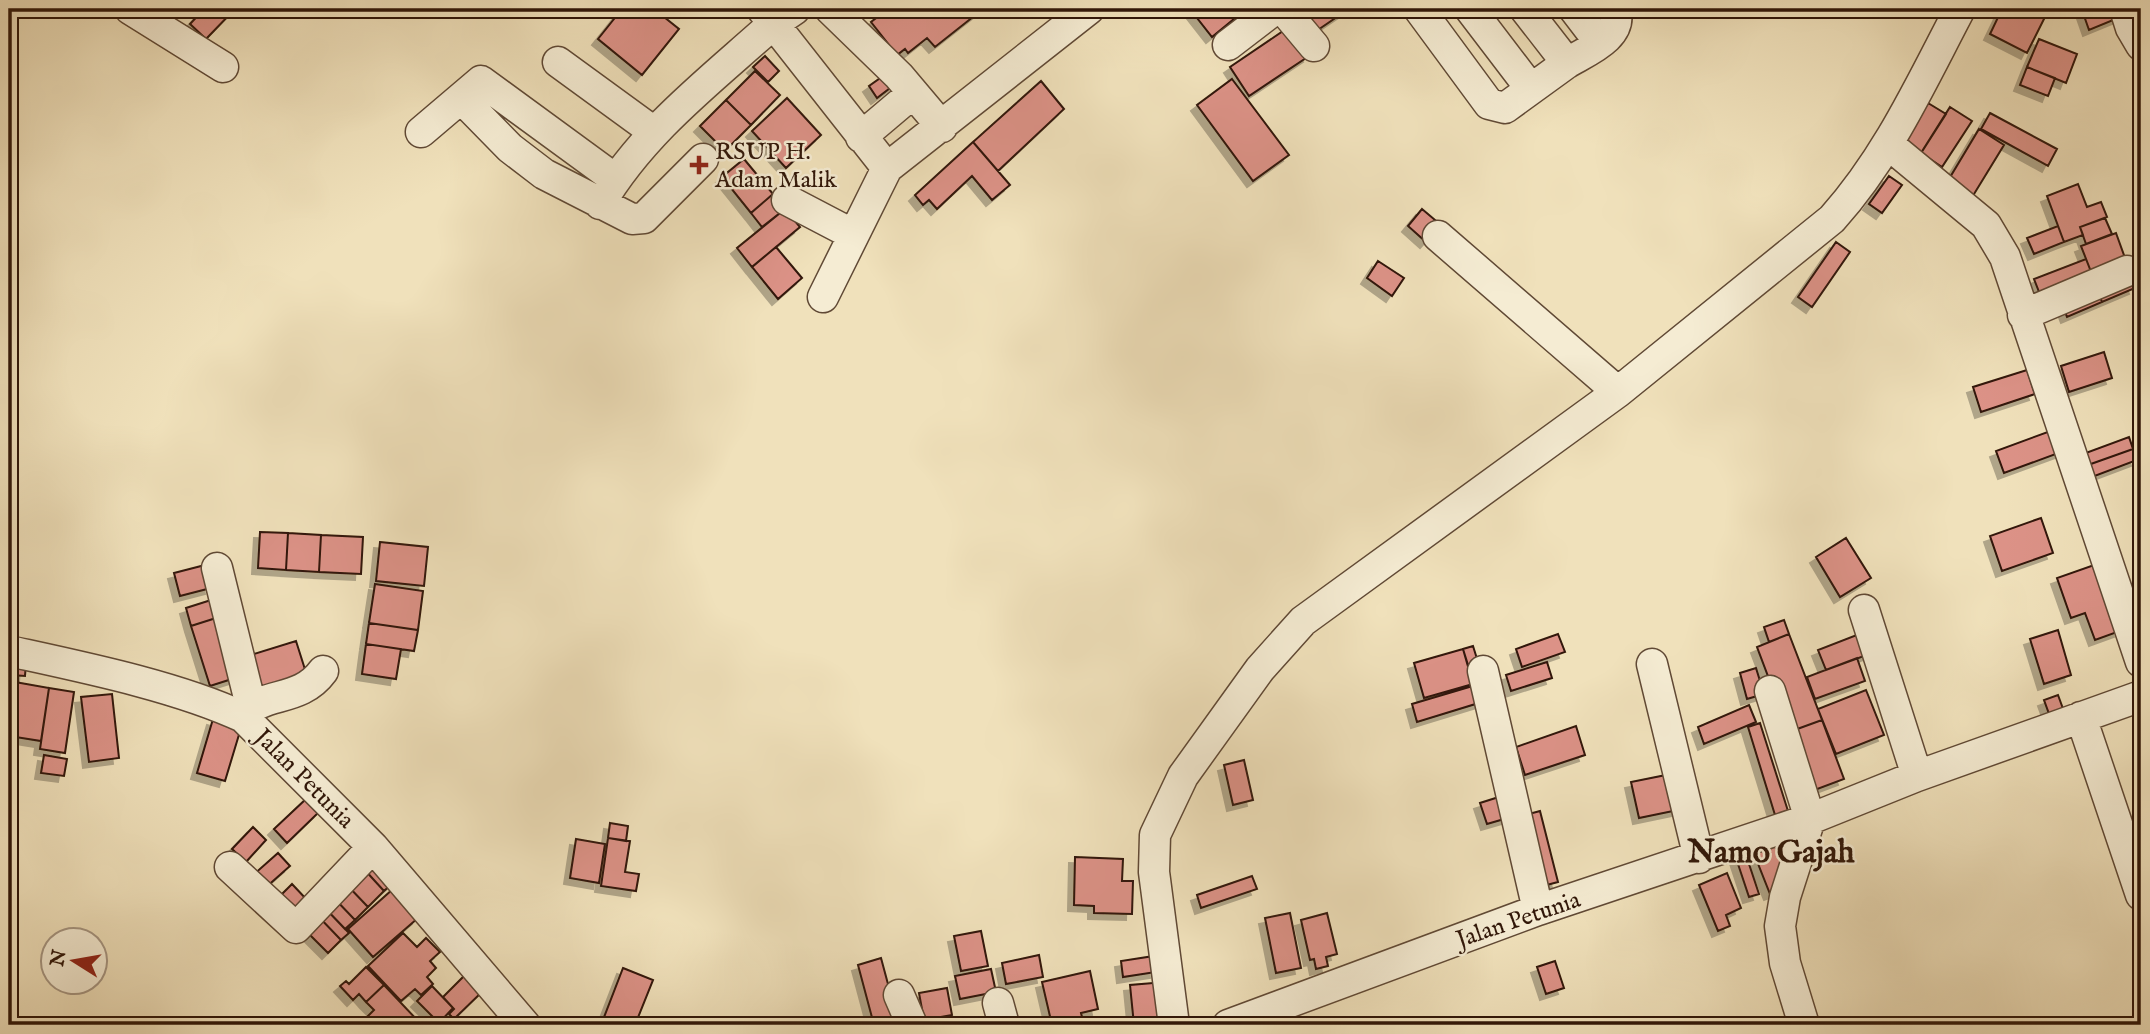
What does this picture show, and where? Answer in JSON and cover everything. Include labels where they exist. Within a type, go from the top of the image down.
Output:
[{"type":"street","points":[[130,9],[223,67]]},
{"type":"street","points":[[830,9],[913,93],[942,127]]},
{"type":"street","points":[[823,297],[887,168],[1089,9]]},
{"type":"street","points":[[1228,45],[1275,9]]},
{"type":"street","points":[[1283,9],[1314,46]]},
{"type":"street","points":[[1419,9],[1489,104],[1505,108],[1567,63],[1600,43],[1614,30],[1618,18],[1615,9]]},
{"type":"street","points":[[1470,9],[1531,89]]},
{"type":"street","points":[[1525,9],[1567,63]]},
{"type":"street","points":[[1574,9],[1600,43]]},
{"type":"street","points":[[1174,1025],[1154,873],[1155,835],[1183,776],[1260,669],[1303,621],[1618,392],[1832,219],[1858,190],[1888,144],[1960,9]]},
{"type":"street","points":[[2125,9],[2131,28],[2141,44]]},
{"type":"street","points":[[608,191],[654,132],[776,14],[861,137],[887,168]]},
{"type":"street","points":[[558,62],[654,132]]},
{"type":"street","points":[[861,137],[913,93]]},
{"type":"street","points":[[421,132],[461,98],[510,148],[544,174],[608,191],[632,219],[644,218],[703,159]]},
{"type":"street","points":[[1888,144],[1991,232],[2005,257],[2141,662]]},
{"type":"street","points":[[787,200],[852,234]]},
{"type":"street","points":[[1438,236],[1618,392]]},
{"type":"street","points":[[2023,315],[2127,271]]},
{"type":"street","points":[[217,568],[247,711],[307,689],[323,671]]},
{"type":"street","points":[[1864,610],[1917,776]]},
{"type":"street","name":"Jalan Petunia","points":[[9,651],[247,711],[373,847],[525,1025]]},
{"type":"street","points":[[1652,664],[1699,858]]},
{"type":"street","points":[[1483,671],[1538,910]]},
{"type":"street","points":[[1770,691],[1810,819],[1785,897],[1780,926],[1785,963],[1804,1025]]},
{"type":"street","name":"Jalan Petunia","points":[[1228,1025],[1538,910],[1810,819],[1917,776],[2141,696]]},
{"type":"street","points":[[2081,717],[2141,895]]},
{"type":"street","points":[[230,867],[296,928],[373,847]]},
{"type":"street","points":[[899,995],[912,1025]]},
{"type":"building","points":[[204,9],[235,9],[206,39],[190,24]]},
{"type":"building","points":[[622,9],[654,9],[679,29],[642,75],[598,39]]},
{"type":"building","points":[[888,9],[983,9],[935,47],[927,38],[908,53],[905,49],[897,55],[871,22]]},
{"type":"building","points":[[1190,9],[1246,9],[1212,37]]},
{"type":"building","points":[[1325,9],[1347,10],[1312,34],[1304,23]]},
{"type":"building","points":[[2002,9],[2034,9],[2046,15],[2027,53],[1990,34]]},
{"type":"building","points":[[2120,9],[2123,16],[2089,30],[2082,10]]},
{"type":"building","points":[[1289,27],[1309,56],[1249,96],[1230,67]]},
{"type":"building","points":[[2039,39],[2077,54],[2066,83],[2027,67]]},
{"type":"building","points":[[765,56],[779,71],[768,82],[753,67]]},
{"type":"building","points":[[2027,67],[2055,78],[2048,96],[2020,85]]},
{"type":"building","points":[[755,71],[780,95],[751,125],[726,100]]},
{"type":"building","points":[[886,74],[894,85],[877,98],[869,86]]},
{"type":"building","points":[[1232,79],[1289,155],[1253,181],[1197,105]]},
{"type":"building","points":[[1041,81],[1064,109],[998,171],[973,142]]},
{"type":"building","points":[[787,98],[821,135],[786,168],[752,131]]},
{"type":"building","points":[[726,100],[751,125],[725,151],[700,126]]},
{"type":"building","points":[[1928,103],[1946,114],[1921,153],[1903,141]]},
{"type":"building","points":[[1950,107],[1972,121],[1942,167],[1921,153]]},
{"type":"building","points":[[1990,113],[2057,149],[2048,166],[1981,129]]},
{"type":"building","points":[[1979,129],[2004,145],[1971,199],[1946,184]]},
{"type":"building","points":[[973,142],[1010,185],[992,200],[972,176],[937,209],[929,200],[923,205],[915,195]]},
{"type":"building","points":[[744,159],[773,194],[751,213],[722,177]]},
{"type":"building","points":[[1889,176],[1902,185],[1882,213],[1869,204]]},
{"type":"building","points":[[2078,184],[2087,207],[2101,202],[2107,217],[2080,227],[2083,235],[2064,242],[2047,196]]},
{"type":"building","points":[[773,194],[785,209],[762,227],[751,213]]},
{"type":"building","points":[[785,209],[800,227],[752,267],[737,248]]},
{"type":"building","points":[[1422,209],[1441,225],[1426,242],[1408,226]]},
{"type":"building","points":[[2105,218],[2112,234],[2086,244],[2080,227]]},
{"type":"building","points":[[2058,226],[2064,242],[2034,254],[2027,238]]},
{"type":"building","points":[[2116,233],[2129,269],[2095,282],[2081,246]]},
{"type":"building","points":[[1836,242],[1850,252],[1812,307],[1798,297]]},
{"type":"building","points":[[776,247],[802,278],[778,299],[752,267]]},
{"type":"building","points":[[2086,259],[2095,282],[2043,302],[2034,279]]},
{"type":"building","points":[[1378,261],[1404,278],[1392,296],[1367,278]]},
{"type":"building","points":[[2129,273],[2135,288],[2102,302],[2096,287]]},
{"type":"building","points":[[2096,287],[2102,302],[2067,317],[2061,301]]},
{"type":"building","points":[[2104,352],[2112,378],[2069,392],[2061,366]]},
{"type":"building","points":[[2027,370],[2035,394],[1981,412],[1973,387]]},
{"type":"building","points":[[2056,429],[2064,451],[2004,473],[1996,451]]},
{"type":"building","points":[[2129,437],[2133,449],[2088,465],[2083,454]]},
{"type":"building","points":[[2133,449],[2137,460],[2092,477],[2088,465]]},
{"type":"building","points":[[2041,518],[2053,553],[2002,571],[1990,536]]},
{"type":"building","points":[[260,532],[288,533],[286,570],[258,568]]},
{"type":"building","points":[[288,533],[321,535],[319,572],[286,570]]},
{"type":"building","points":[[321,535],[363,537],[361,574],[319,572]]},
{"type":"building","points":[[1846,538],[1871,578],[1840,597],[1816,557]]},
{"type":"building","points":[[380,542],[428,547],[424,586],[376,581]]},
{"type":"building","points":[[2097,564],[2120,631],[2095,640],[2085,613],[2071,618],[2057,578]]},
{"type":"building","points":[[205,565],[211,588],[180,596],[174,573]]},
{"type":"building","points":[[2141,581],[2141,600],[2133,604],[2126,586]]},
{"type":"building","points":[[375,584],[423,591],[418,630],[369,623]]},
{"type":"building","points":[[211,600],[216,618],[191,626],[186,608]]},
{"type":"building","points":[[216,618],[235,678],[210,686],[191,626]]},
{"type":"building","points":[[1784,620],[1789,634],[1769,642],[1764,627]]},
{"type":"building","points":[[369,623],[418,630],[414,651],[366,644]]},
{"type":"building","points":[[2058,630],[2071,675],[2044,684],[2030,639]]},
{"type":"building","points":[[1867,631],[1875,652],[1826,670],[1818,650]]},
{"type":"building","points":[[1558,634],[1565,652],[1522,667],[1516,649]]},
{"type":"building","points":[[1789,634],[1822,720],[1789,732],[1757,647]]},
{"type":"building","points":[[296,641],[309,682],[257,698],[244,657]]},
{"type":"building","points":[[366,644],[401,649],[396,679],[362,674]]},
{"type":"building","points":[[1473,646],[1478,662],[1468,665],[1463,649]]},
{"type":"building","points":[[1463,649],[1473,684],[1424,698],[1414,663]]},
{"type":"building","points":[[1857,658],[1865,681],[1815,699],[1807,677]]},
{"type":"building","points":[[13,660],[26,662],[25,676],[11,675]]},
{"type":"building","points":[[1547,662],[1552,678],[1511,691],[1506,675]]},
{"type":"building","points":[[1756,668],[1764,694],[1747,699],[1740,673]]},
{"type":"building","points":[[15,682],[49,688],[41,741],[9,736]]},
{"type":"building","points":[[1476,685],[1482,702],[1417,722],[1412,704]]},
{"type":"building","points":[[49,688],[74,692],[65,753],[40,749]]},
{"type":"building","points":[[1866,690],[1884,735],[1836,754],[1818,709]]},
{"type":"building","points":[[112,694],[119,758],[89,762],[81,697]]},
{"type":"building","points":[[2058,695],[2066,717],[2052,722],[2044,700]]},
{"type":"building","points":[[1749,705],[1756,722],[1704,744],[1698,727]]},
{"type":"building","points":[[213,719],[241,728],[225,781],[197,773]]},
{"type":"building","points":[[1822,720],[1844,779],[1812,791],[1789,732]]},
{"type":"building","points":[[1760,723],[1788,811],[1775,815],[1748,727]]},
{"type":"building","points":[[1576,726],[1585,755],[1525,775],[1516,747]]},
{"type":"building","points":[[44,755],[67,759],[64,776],[41,773]]},
{"type":"building","points":[[1244,760],[1253,800],[1233,805],[1224,765]]},
{"type":"building","points":[[1671,774],[1678,810],[1639,818],[1631,782]]},
{"type":"building","points":[[1505,795],[1511,817],[1487,824],[1480,803]]},
{"type":"building","points":[[306,799],[319,812],[287,843],[274,829]]},
{"type":"building","points":[[1540,811],[1558,882],[1543,886],[1525,815]]},
{"type":"building","points":[[610,823],[628,826],[626,841],[608,838]]},
{"type":"building","points":[[253,827],[266,840],[246,862],[232,849]]},
{"type":"building","points":[[608,838],[630,841],[625,872],[639,874],[636,891],[601,886]]},
{"type":"building","points":[[576,839],[605,844],[599,883],[570,878]]},
{"type":"building","points":[[1774,843],[1786,874],[1783,889],[1770,894],[1753,851]]},
{"type":"building","points":[[278,853],[290,866],[264,889],[252,876]]},
{"type":"building","points":[[1746,855],[1759,894],[1749,897],[1736,858]]},
{"type":"building","points":[[374,857],[396,880],[384,891],[363,868]]},
{"type":"building","points":[[1075,857],[1123,859],[1122,881],[1133,881],[1132,914],[1094,913],[1094,906],[1074,905]]},
{"type":"building","points":[[363,868],[384,891],[368,907],[346,884]]},
{"type":"building","points":[[1727,873],[1741,908],[1726,915],[1730,926],[1718,931],[1699,885]]},
{"type":"building","points":[[1252,876],[1257,889],[1201,908],[1197,895]]},
{"type":"building","points":[[402,881],[418,918],[373,957],[348,929]]},
{"type":"building","points":[[292,884],[308,901],[293,915],[278,898]]},
{"type":"building","points":[[346,884],[368,907],[355,920],[333,897]]},
{"type":"building","points":[[333,897],[355,920],[345,929],[323,906]]},
{"type":"building","points":[[323,906],[349,933],[341,940],[316,914]]},
{"type":"building","points":[[1290,913],[1301,968],[1276,973],[1265,918]]},
{"type":"building","points":[[1327,913],[1337,954],[1326,957],[1328,966],[1316,969],[1314,959],[1310,960],[1301,920]]},
{"type":"building","points":[[316,914],[341,940],[328,953],[302,927]]},
{"type":"building","points":[[981,931],[988,966],[961,971],[954,936]]},
{"type":"building","points":[[403,933],[417,947],[426,938],[440,952],[430,961],[436,968],[427,977],[433,984],[421,995],[415,989],[401,1001],[368,966]]},
{"type":"building","points":[[1039,955],[1043,977],[1006,984],[1002,963]]},
{"type":"building","points":[[1154,956],[1156,972],[1123,977],[1121,961]]},
{"type":"building","points":[[881,958],[899,1025],[874,1025],[858,965]]},
{"type":"building","points":[[1555,961],[1564,988],[1546,994],[1537,967]]},
{"type":"building","points":[[366,967],[384,985],[366,1002],[359,994],[353,1000],[340,986],[346,981],[349,984]]},
{"type":"building","points":[[623,968],[653,980],[635,1025],[601,1025]]},
{"type":"building","points":[[991,969],[996,992],[960,999],[955,976]]},
{"type":"building","points":[[469,971],[485,989],[454,1019],[449,1014],[454,1009],[443,997]]},
{"type":"building","points":[[1090,971],[1098,1009],[1081,1013],[1084,1025],[1052,1025],[1042,982]]},
{"type":"building","points":[[1165,982],[1159,1025],[1134,1025],[1130,985]]},
{"type":"building","points":[[384,985],[419,1022],[416,1025],[369,1025],[364,1020],[374,1010],[366,1002]]},
{"type":"building","points":[[432,986],[453,1008],[439,1023],[417,1001]]},
{"type":"building","points":[[947,988],[952,1015],[924,1020],[919,993]]},
{"type":"place","name":"RSUP H. Adam Malik","points":[[699,165]]},
{"type":"district","name":"Namo Gajah","points":[[1771,851]]}]
